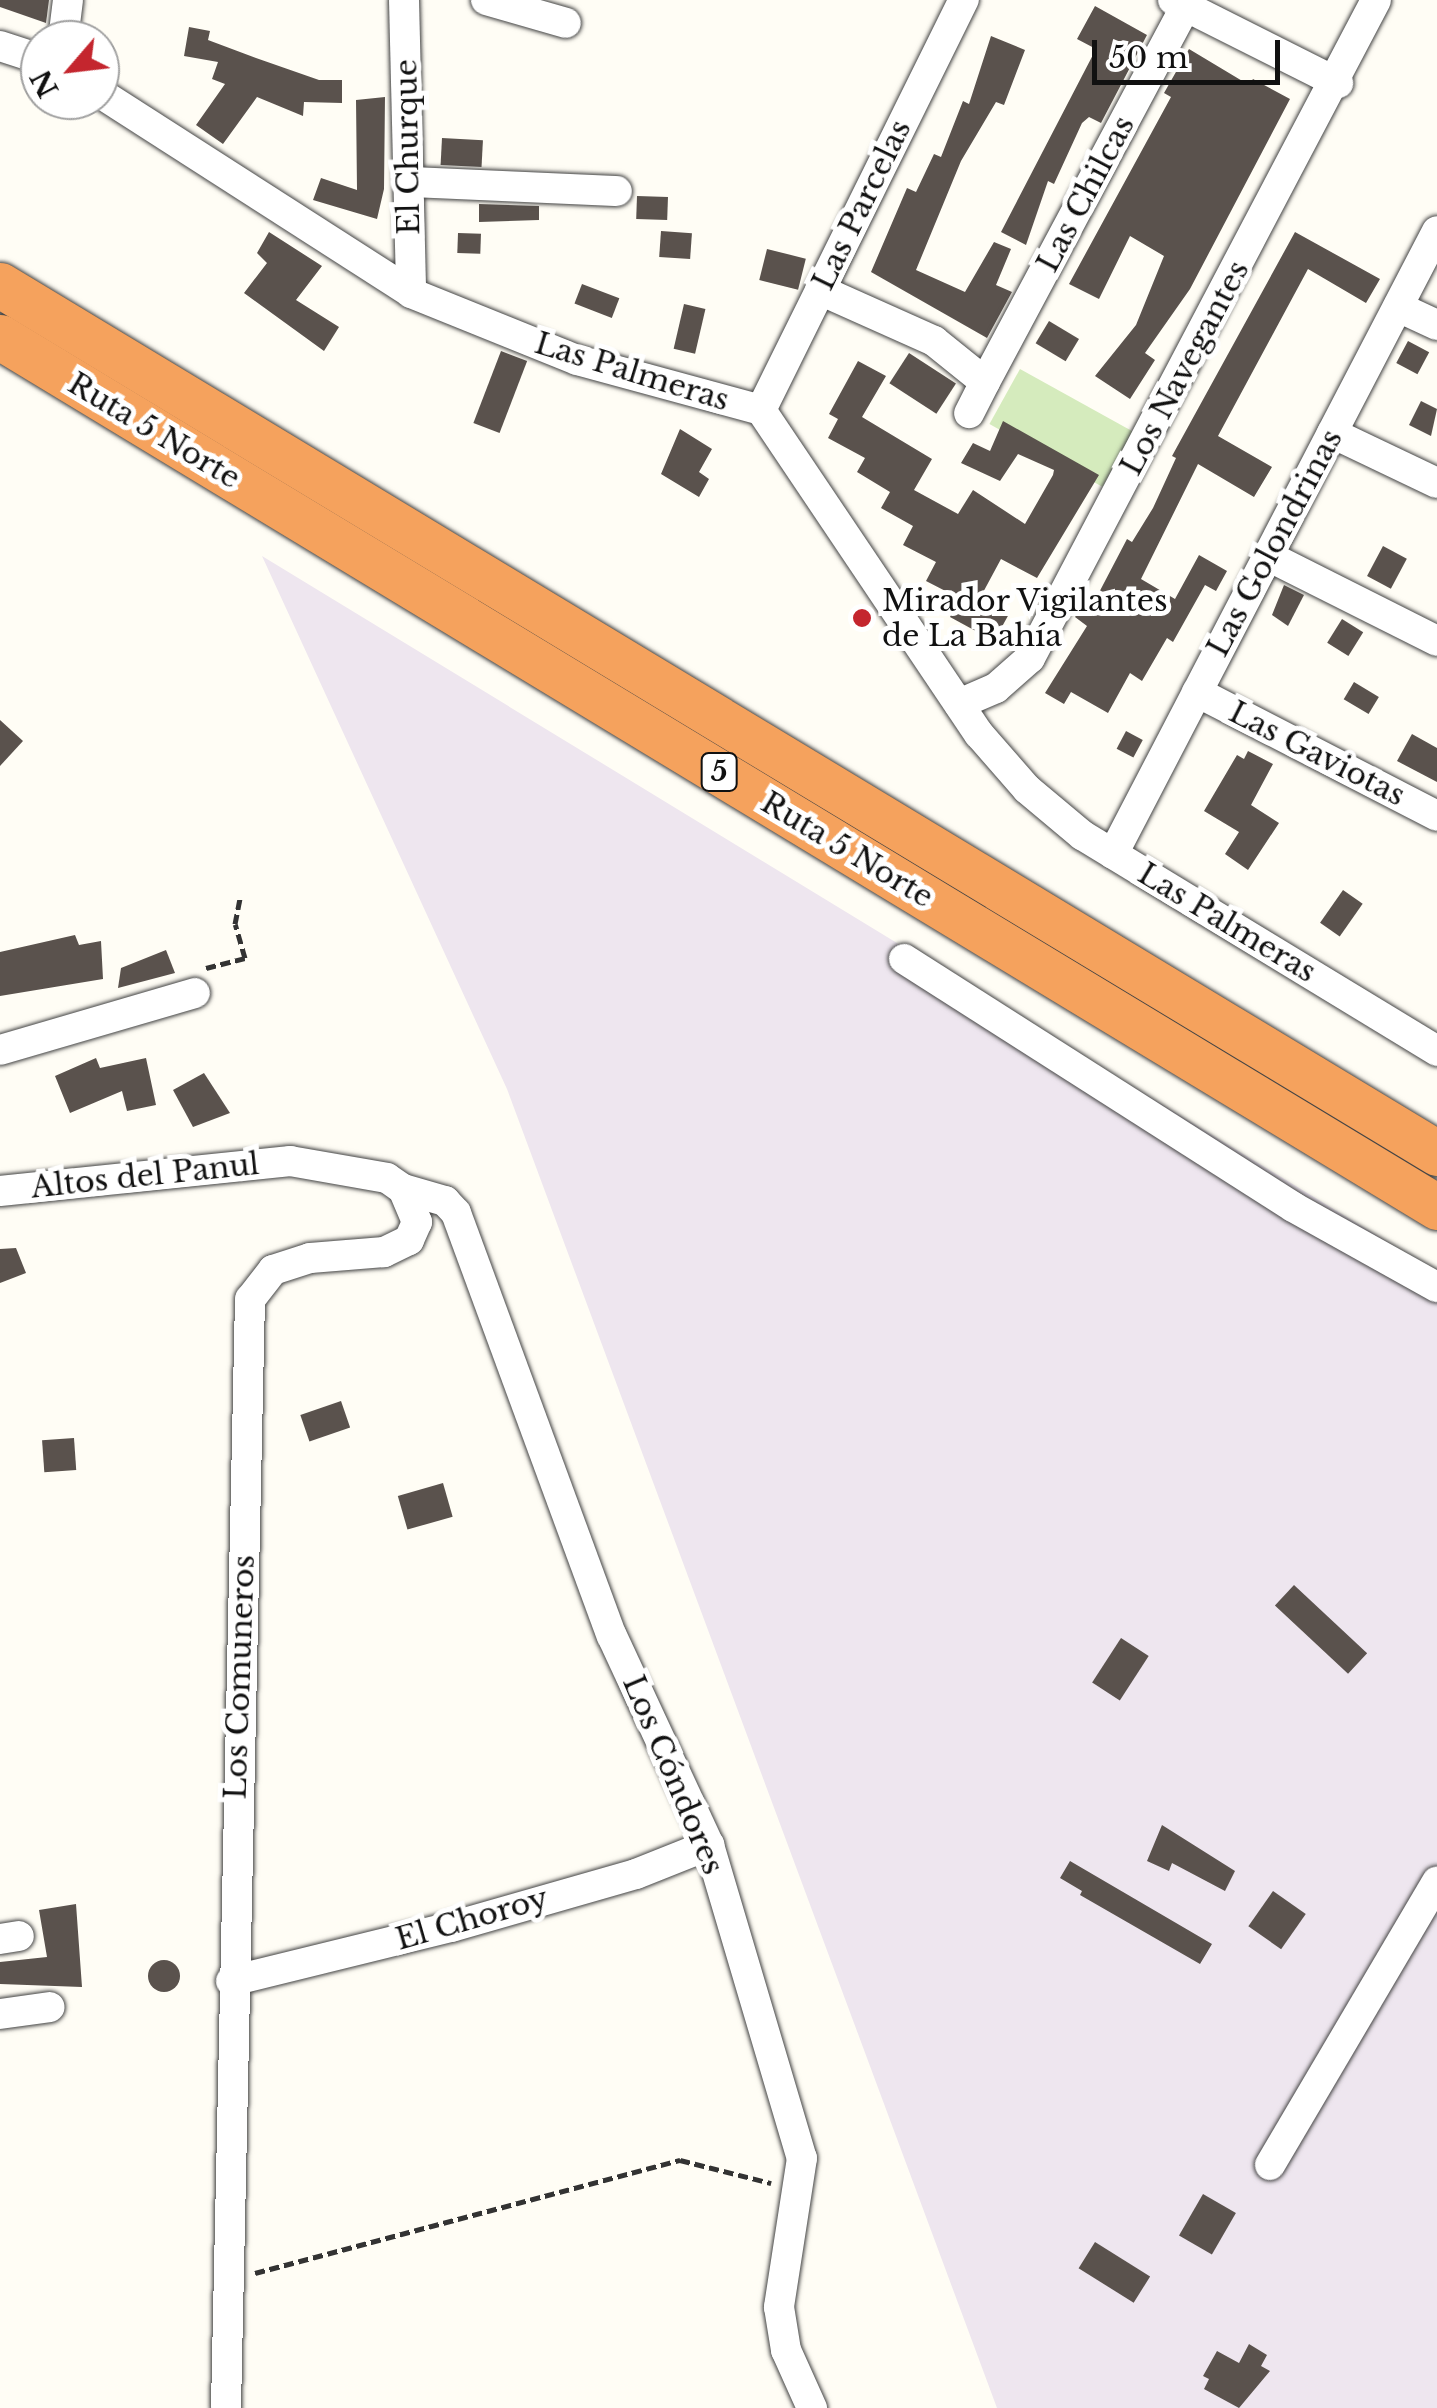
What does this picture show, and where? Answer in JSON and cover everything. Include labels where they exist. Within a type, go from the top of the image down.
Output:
[{"type":"highway","name":"Ruta 5 Norte","points":[[0,285],[1437,1153]]},
{"type":"highway","name":"Ruta 5 Norte","points":[[0,338],[1437,1208]]},
{"type":"street","name":"El Churque","points":[[404,0],[411,294]]},
{"type":"street","points":[[486,0],[566,23]]},
{"type":"street","name":"Las Parcelas","points":[[761,410],[964,0]]},
{"type":"street","name":"Los Navegantes","points":[[959,704],[996,688],[1030,658],[1338,82],[1376,0]]},
{"type":"street","name":"Las Chilcas","points":[[969,413],[1180,3],[1338,82]]},
{"type":"street","name":"Las Palmeras","points":[[120,106],[411,294],[577,360],[761,410],[959,704],[1027,789],[1112,854],[1437,1051]]},
{"type":"street","points":[[410,182],[616,191]]},
{"type":"street","name":"Las Golondrinas","points":[[1112,854],[1437,232]]},
{"type":"street","points":[[820,290],[934,341],[986,382]]},
{"type":"street","points":[[1398,307],[1437,326]]},
{"type":"street","points":[[1332,433],[1437,483]]},
{"type":"street","points":[[1268,556],[1437,641]]},
{"type":"street","name":"Las Gaviotas","points":[[1196,692],[1437,816]]},
{"type":"street","points":[[904,959],[1293,1207],[1437,1287]]},
{"type":"street","points":[[0,1050],[195,993]]},
{"type":"street","name":"Altos del Panul","points":[[0,1191],[290,1161],[387,1178],[403,1189]]},
{"type":"street","name":"Los Cóndores","points":[[403,1189],[434,1196],[456,1213],[606,1619],[708,1845],[793,2116],[802,2158],[798,2199],[781,2266],[778,2307],[786,2350],[812,2408]]},
{"type":"street","name":"Los Comuneros","points":[[226,2408],[232,1981],[250,1299],[272,1270],[310,1258],[384,1252],[409,1240],[417,1222],[403,1189]]},
{"type":"street","name":"El Choroy","points":[[232,1981],[451,1928],[636,1874],[708,1845]]},
{"type":"street","points":[[1270,2165],[1437,1881]]},
{"type":"street","points":[[0,2014],[50,2006]]},
{"type":"path","points":[[195,993],[203,969],[245,958],[234,924],[240,898]]},
{"type":"path","points":[[228,2280],[680,2160],[743,2171],[798,2199]]},
{"type":"shaded area","points":[[262,556],[1437,1272],[1437,2408],[997,2408],[507,1089]]},
{"type":"green space","points":[[1020,369],[1133,432],[1102,487],[989,424]]},
{"type":"building","points":[[0,0],[49,0],[46,20],[0,7]]},
{"type":"building","points":[[1095,6],[1147,35],[1101,123],[1089,117],[1082,123],[1054,184],[1048,181],[1026,245],[1001,232],[1096,49],[1077,39]]},
{"type":"building","points":[[189,27],[210,31],[208,40],[319,80],[342,80],[342,103],[304,102],[303,116],[257,97],[223,144],[196,125],[225,84],[212,79],[218,62],[184,56]]},
{"type":"building","points":[[991,36],[1025,50],[1004,105],[996,102],[961,161],[916,270],[965,292],[994,242],[1011,249],[996,285],[1012,292],[987,338],[871,272],[907,188],[916,192],[934,154],[941,157],[963,101],[969,104]]},
{"type":"building","points":[[1189,49],[1249,85],[1253,79],[1290,99],[1190,289],[1145,353],[1155,360],[1130,399],[1095,376],[1136,325],[1164,256],[1130,236],[1099,299],[1069,284],[1171,97],[1164,93]]},
{"type":"building","points":[[385,97],[384,189],[377,219],[313,200],[321,178],[357,190],[356,100]]},
{"type":"building","points":[[442,138],[483,140],[482,167],[441,165]]},
{"type":"building","points":[[637,196],[668,197],[667,220],[636,219]]},
{"type":"building","points":[[479,204],[539,206],[539,220],[479,222]]},
{"type":"building","points":[[661,231],[692,233],[690,259],[659,257]]},
{"type":"building","points":[[269,232],[322,266],[296,300],[339,327],[324,351],[244,293],[267,263],[257,253]]},
{"type":"building","points":[[1295,232],[1380,279],[1366,303],[1308,269],[1218,436],[1272,467],[1254,497],[1198,464],[1141,579],[1175,599],[1199,555],[1227,571],[1216,591],[1205,585],[1173,642],[1167,638],[1142,681],[1130,673],[1108,713],[1071,692],[1064,704],[1045,693],[1087,626],[1075,617],[1087,600],[1093,604],[1127,539],[1132,542],[1153,508],[1176,458],[1172,456]]},
{"type":"building","points":[[458,233],[481,234],[480,254],[457,253]]},
{"type":"building","points":[[767,249],[806,259],[798,290],[759,280]]},
{"type":"building","points":[[582,284],[619,298],[612,318],[574,304]]},
{"type":"building","points":[[684,304],[705,309],[695,354],[674,349]]},
{"type":"building","points":[[1049,321],[1079,339],[1066,361],[1036,343]]},
{"type":"building","points":[[1408,341],[1429,352],[1417,374],[1396,363]]},
{"type":"building","points":[[501,351],[527,361],[500,433],[473,423]]},
{"type":"building","points":[[909,353],[956,383],[936,414],[889,383]]},
{"type":"building","points":[[858,361],[886,376],[862,417],[932,459],[914,490],[958,514],[973,490],[1025,524],[1053,475],[1054,470],[1018,454],[1000,481],[961,463],[973,443],[990,451],[1003,421],[1099,475],[1037,578],[1001,559],[980,598],[1009,614],[994,641],[950,617],[959,598],[926,581],[936,562],[903,545],[913,526],[881,508],[890,492],[857,472],[865,458],[828,438],[838,419],[829,414]]},
{"type":"building","points":[[1421,401],[1437,409],[1431,436],[1409,425]]},
{"type":"building","points":[[680,429],[712,449],[699,472],[709,479],[699,497],[661,474]]},
{"type":"building","points":[[1383,546],[1407,559],[1391,589],[1367,576]]},
{"type":"building","points":[[1284,585],[1304,595],[1288,626],[1272,615]]},
{"type":"building","points":[[1342,619],[1363,632],[1348,656],[1327,643]]},
{"type":"building","points":[[1354,682],[1379,697],[1369,714],[1344,699]]},
{"type":"building","points":[[0,720],[23,741],[0,766]]},
{"type":"building","points":[[1126,731],[1143,740],[1133,758],[1117,749]]},
{"type":"building","points":[[1412,734],[1437,748],[1437,782],[1397,761]]},
{"type":"building","points":[[1248,751],[1273,764],[1251,805],[1279,823],[1248,870],[1225,854],[1239,832],[1204,811],[1237,755],[1244,759]]},
{"type":"building","points":[[1343,890],[1363,904],[1340,937],[1320,923]]},
{"type":"building","points":[[75,935],[79,945],[101,941],[103,979],[0,996],[0,952]]},
{"type":"building","points":[[166,950],[175,973],[118,988],[121,968]]},
{"type":"building","points":[[96,1058],[100,1068],[146,1058],[156,1105],[127,1111],[122,1091],[70,1113],[55,1076]]},
{"type":"building","points":[[204,1073],[230,1113],[193,1127],[173,1090]]},
{"type":"building","points":[[16,1248],[26,1273],[0,1283],[0,1249]]},
{"type":"building","points":[[341,1401],[350,1427],[309,1441],[300,1415]]},
{"type":"building","points":[[74,1438],[76,1470],[44,1472],[42,1440]]},
{"type":"building","points":[[443,1483],[453,1517],[407,1530],[398,1496]]},
{"type":"building","points":[[1294,1585],[1367,1653],[1348,1674],[1275,1605]]},
{"type":"building","points":[[1121,1638],[1149,1656],[1120,1700],[1092,1682]]},
{"type":"building","points":[[1162,1825],[1235,1871],[1225,1891],[1172,1863],[1169,1871],[1147,1861]]},
{"type":"building","points":[[1070,1861],[1212,1944],[1200,1964],[1080,1895],[1082,1891],[1060,1878]]},
{"type":"building","points":[[1273,1891],[1306,1914],[1281,1949],[1248,1926]]},
{"type":"building","points":[[76,1904],[82,1987],[0,1984],[0,1962],[47,1957],[39,1910]]},
{"type":"building","points":[[164,1960],[175,1965],[180,1976],[175,1987],[164,1992],[153,1987],[148,1976],[153,1965]]},
{"type":"building","points":[[1203,2194],[1236,2213],[1212,2255],[1179,2236]]},
{"type":"building","points":[[1095,2242],[1150,2276],[1134,2303],[1079,2268]]},
{"type":"building","points":[[1249,2344],[1267,2355],[1261,2366],[1270,2371],[1239,2408],[1204,2389],[1209,2379],[1203,2376],[1217,2351],[1239,2363]]},
{"type":"place","name":"Mirador Vigilantes de La Bahía","points":[[862,618]]}]
